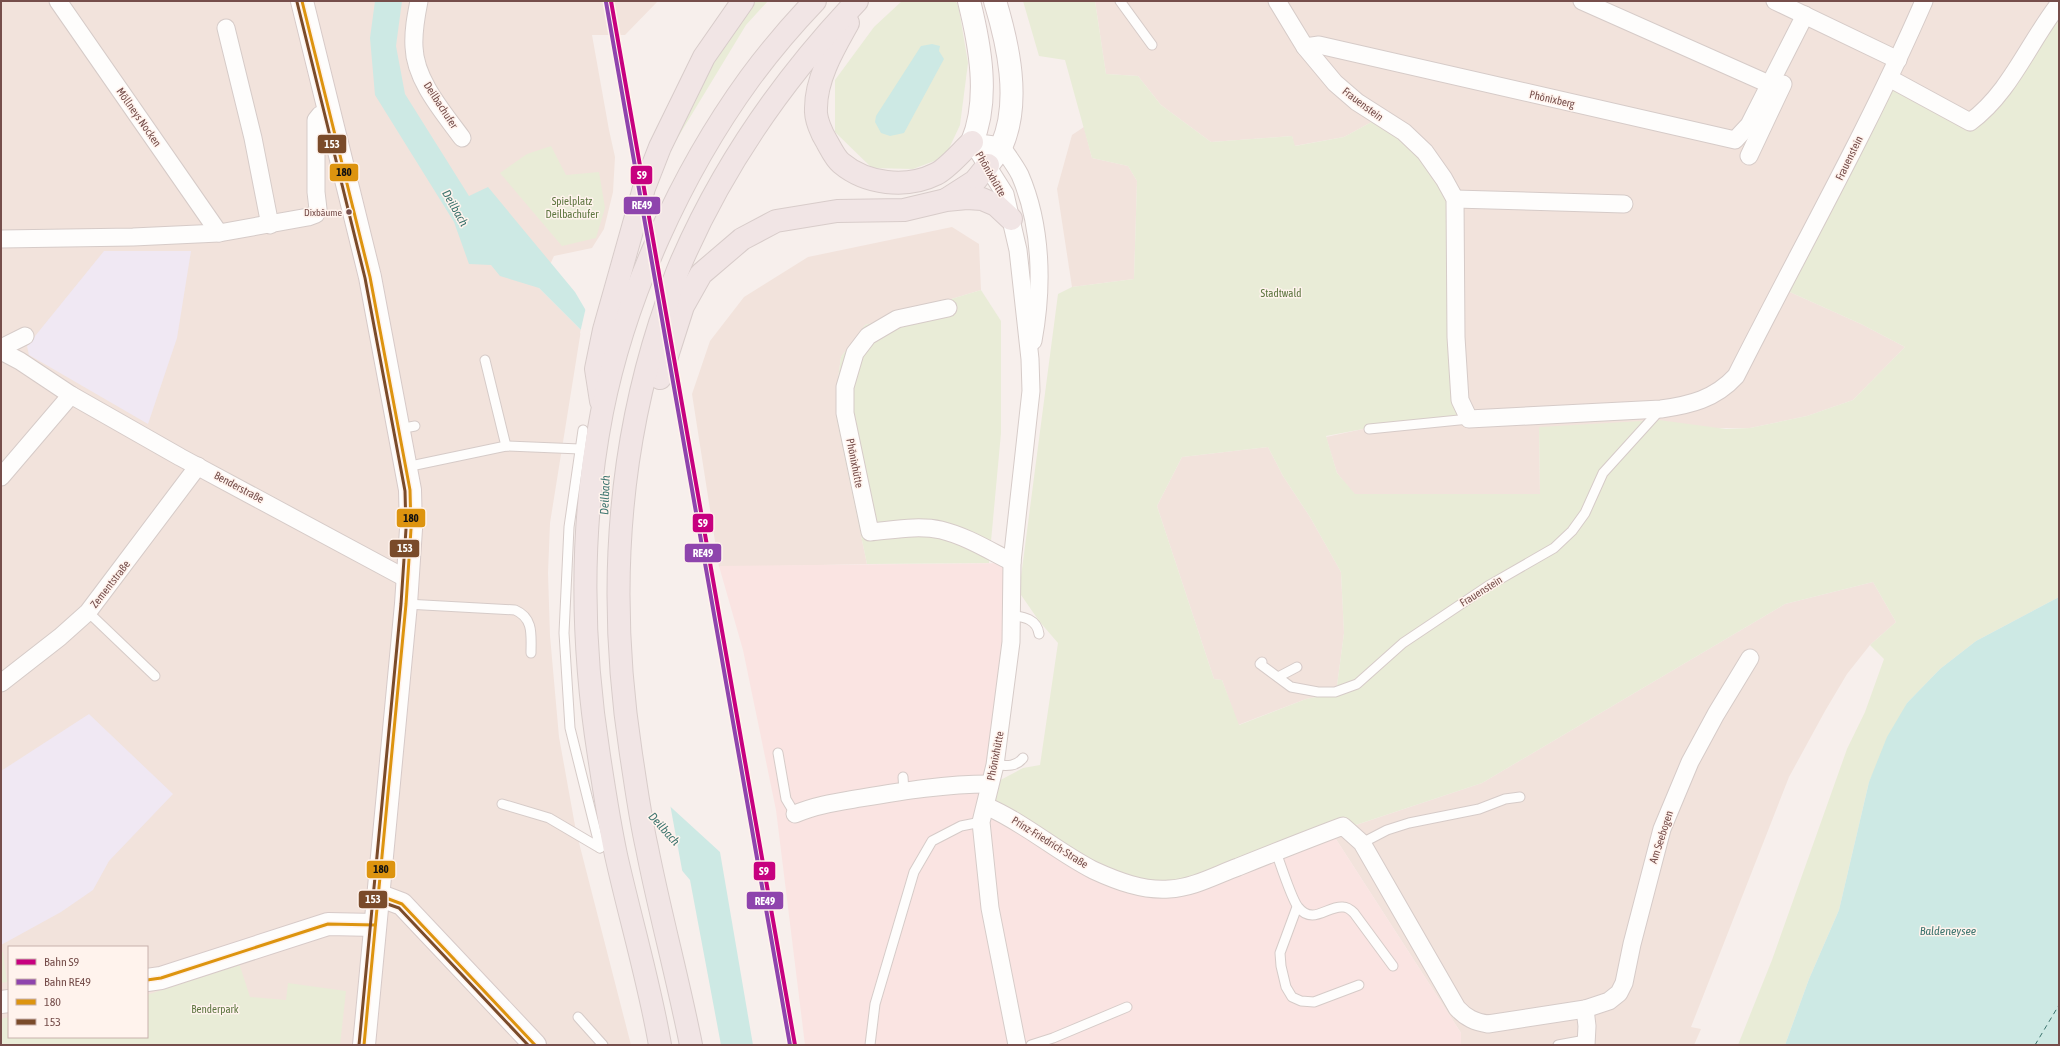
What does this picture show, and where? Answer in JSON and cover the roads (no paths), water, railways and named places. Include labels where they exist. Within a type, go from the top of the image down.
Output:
[{"type":"highway","points":[[602,412],[596,369],[604,330],[631,231],[660,147],[704,57],[743,1]]},
{"type":"highway","points":[[660,1045],[615,852],[598,754],[589,674],[585,612],[586,550],[592,483],[602,412],[622,336],[634,300],[658,241],[695,166],[750,78],[815,1]]},
{"type":"highway","points":[[691,1045],[646,848],[631,751],[618,612],[618,553],[623,491],[643,382],[679,266],[715,195],[752,132],[777,96],[823,37],[857,1]]},
{"type":"highway","points":[[862,1],[834,48],[820,82],[815,109],[823,135],[839,161],[858,175],[864,177],[884,182],[910,182],[936,174],[972,142]]},
{"type":"highway","points":[[946,200],[975,181],[988,165]]},
{"type":"highway","points":[[623,491],[642,458],[657,386],[683,306],[701,274],[742,239],[776,221],[837,211],[904,210],[946,200],[967,198],[982,199],[996,205],[1011,219]]},
{"type":"street","name":"Möllneys Nocken","points":[[58,1],[219,233]]},
{"type":"street","points":[[302,1],[407,428],[406,467],[410,490],[411,529],[406,604],[364,1045]]},
{"type":"street","name":"Deilbachufer","points":[[419,1],[415,26],[414,48],[418,65],[435,100],[462,138]]},
{"type":"street","points":[[969,1],[975,25],[981,78],[981,109],[979,125],[972,142]]},
{"type":"street","points":[[988,165],[1001,146],[1011,110],[1010,78],[1003,28],[995,1]]},
{"type":"street","name":"Frauenstein","points":[[1276,1],[1305,47],[1335,83],[1357,102],[1404,132],[1426,152],[1455,199],[1456,337],[1460,400],[1469,419],[1661,409],[1692,404],[1711,397],[1727,386],[1736,376],[1794,260],[1839,180],[1898,60],[1924,1]]},
{"type":"street","points":[[1582,1],[1771,85]]},
{"type":"street","points":[[1774,1],[1898,60]]},
{"type":"street","points":[[1889,78],[1970,122],[1984,112],[2001,91],[2059,4]]},
{"type":"street","points":[[1749,156],[1810,17]]},
{"type":"street","name":"Phönixberg","points":[[1305,47],[1319,45],[1734,140],[1749,125],[1810,17]]},
{"type":"street","points":[[226,28],[253,138],[270,225]]},
{"type":"street","points":[[1,239],[133,237],[219,233],[270,225],[316,214],[318,209],[316,192],[315,126],[316,120],[320,115],[330,111]]},
{"type":"street","name":"Phönixhütte","points":[[972,142],[1001,146],[1019,174],[1031,210],[1037,242],[1039,306],[1030,359]]},
{"type":"street","name":"Phönixhütte","points":[[972,142],[1005,194],[1011,219],[1018,250],[1030,359],[1031,391],[1012,562],[1011,642],[995,765],[986,806]]},
{"type":"street","points":[[1455,199],[1624,204]]},
{"type":"street","name":"Phönixhütte","points":[[948,308],[897,319],[868,336],[855,353],[846,387],[845,413],[870,532],[912,528],[941,530],[965,539],[1012,562]]},
{"type":"street","points":[[1,348],[25,336]]},
{"type":"street","name":"Benderstraße","points":[[1,351],[20,361],[71,395],[198,466],[407,579]]},
{"type":"street","points":[[1,478],[71,395]]},
{"type":"street","name":"Zementstraße","points":[[1,683],[60,637],[88,612],[198,466]]},
{"type":"street","name":"Am Seebogen","points":[[1343,826],[1362,843],[1457,1008],[1464,1015],[1478,1022],[1488,1024],[1585,1010],[1608,1000],[1618,993],[1624,984],[1632,944],[1662,829],[1690,762],[1716,714],[1750,658]]},
{"type":"street","points":[[795,814],[810,807],[903,784],[990,784]]},
{"type":"street","points":[[986,806],[981,822],[990,908],[1017,1045]]},
{"type":"street","name":"Prinz-Friedrich-Straße","points":[[986,806],[1029,828],[1074,859],[1094,870],[1144,888],[1170,889],[1196,884],[1343,826]]},
{"type":"street","points":[[378,895],[391,898],[402,904],[535,1045]]},
{"type":"street","points":[[148,980],[161,978],[328,924],[375,925]]},
{"type":"street","points":[[1585,1010],[1586,1044]]},
{"type":"lane","points":[[1120,1],[1152,46]]},
{"type":"lane","points":[[485,360],[506,446]]},
{"type":"lane","name":"Frauenstein","points":[[1261,663],[1292,687],[1318,692],[1335,692],[1357,684],[1410,638],[1488,586],[1554,548],[1572,530],[1585,513],[1603,473],[1661,409]]},
{"type":"lane","name":"Frauenstein","points":[[1369,429],[1469,419]]},
{"type":"lane","points":[[502,804],[549,818],[600,848],[570,728],[564,633],[569,527],[583,430]]},
{"type":"lane","points":[[406,467],[506,446],[580,449]]},
{"type":"lane","points":[[406,604],[515,610],[527,618],[530,627],[530,653]]},
{"type":"lane","points":[[88,612],[155,676]]},
{"type":"lane","points":[[1011,615],[1026,617],[1033,621],[1038,627],[1039,634]]},
{"type":"lane","points":[[1278,677],[1297,667]]},
{"type":"lane","points":[[778,752],[786,799],[795,814]]},
{"type":"lane","points":[[995,765],[1011,766],[1018,764],[1023,758]]},
{"type":"lane","points":[[1362,843],[1386,830],[1409,823],[1478,809],[1505,800],[1520,797]]},
{"type":"lane","points":[[870,1045],[875,1004],[914,872],[932,841],[961,826],[981,822]]},
{"type":"lane","points":[[1276,852],[1297,906],[1308,914],[1322,914],[1341,906],[1346,907],[1354,912],[1394,966]]},
{"type":"lane","points":[[1297,906],[1280,953],[1281,966],[1286,987],[1292,997],[1300,1002],[1314,1002],[1359,985]]},
{"type":"lane","points":[[1031,1045],[1053,1038],[1127,1007]]},
{"type":"lane","points":[[578,1017],[603,1045]]},
{"type":"lane","points":[[1558,1045],[1580,1041],[1586,1044]]},
{"type":"water","name":"Deilbach","points":[[375,1],[402,1],[396,46],[405,94],[469,196],[488,187],[575,292],[621,370],[612,584],[646,761],[662,799],[720,852],[753,1045],[721,1045],[690,880],[673,860],[628,820],[602,473],[589,338],[539,288],[500,276],[491,265],[469,264],[454,222],[375,95],[370,38]]},
{"type":"water","points":[[932,44],[940,46],[939,51],[944,59],[904,133],[890,136],[881,133],[875,122],[876,116],[921,46]]},
{"type":"water","name":"Baldeneysee","points":[[2059,597],[2059,1045],[1785,1045],[1809,979],[1839,910],[1869,782],[1887,737],[1907,703],[1940,669],[1976,641]]},
{"type":"rail line","name":"S9","points":[[611,1],[795,1045]]},
{"type":"rail line","name":"RE49","points":[[606,2],[790,1045]]},
{"type":"place","name":"Dixbäume","points":[[349,212]]},
{"type":"park label","name":"Spielplatz Deilbachufer","points":[[572,207]]},
{"type":"park label","name":"Stadtwald","points":[[1281,293]]},
{"type":"park label","name":"Benderpark","points":[[215,1009]]}]
